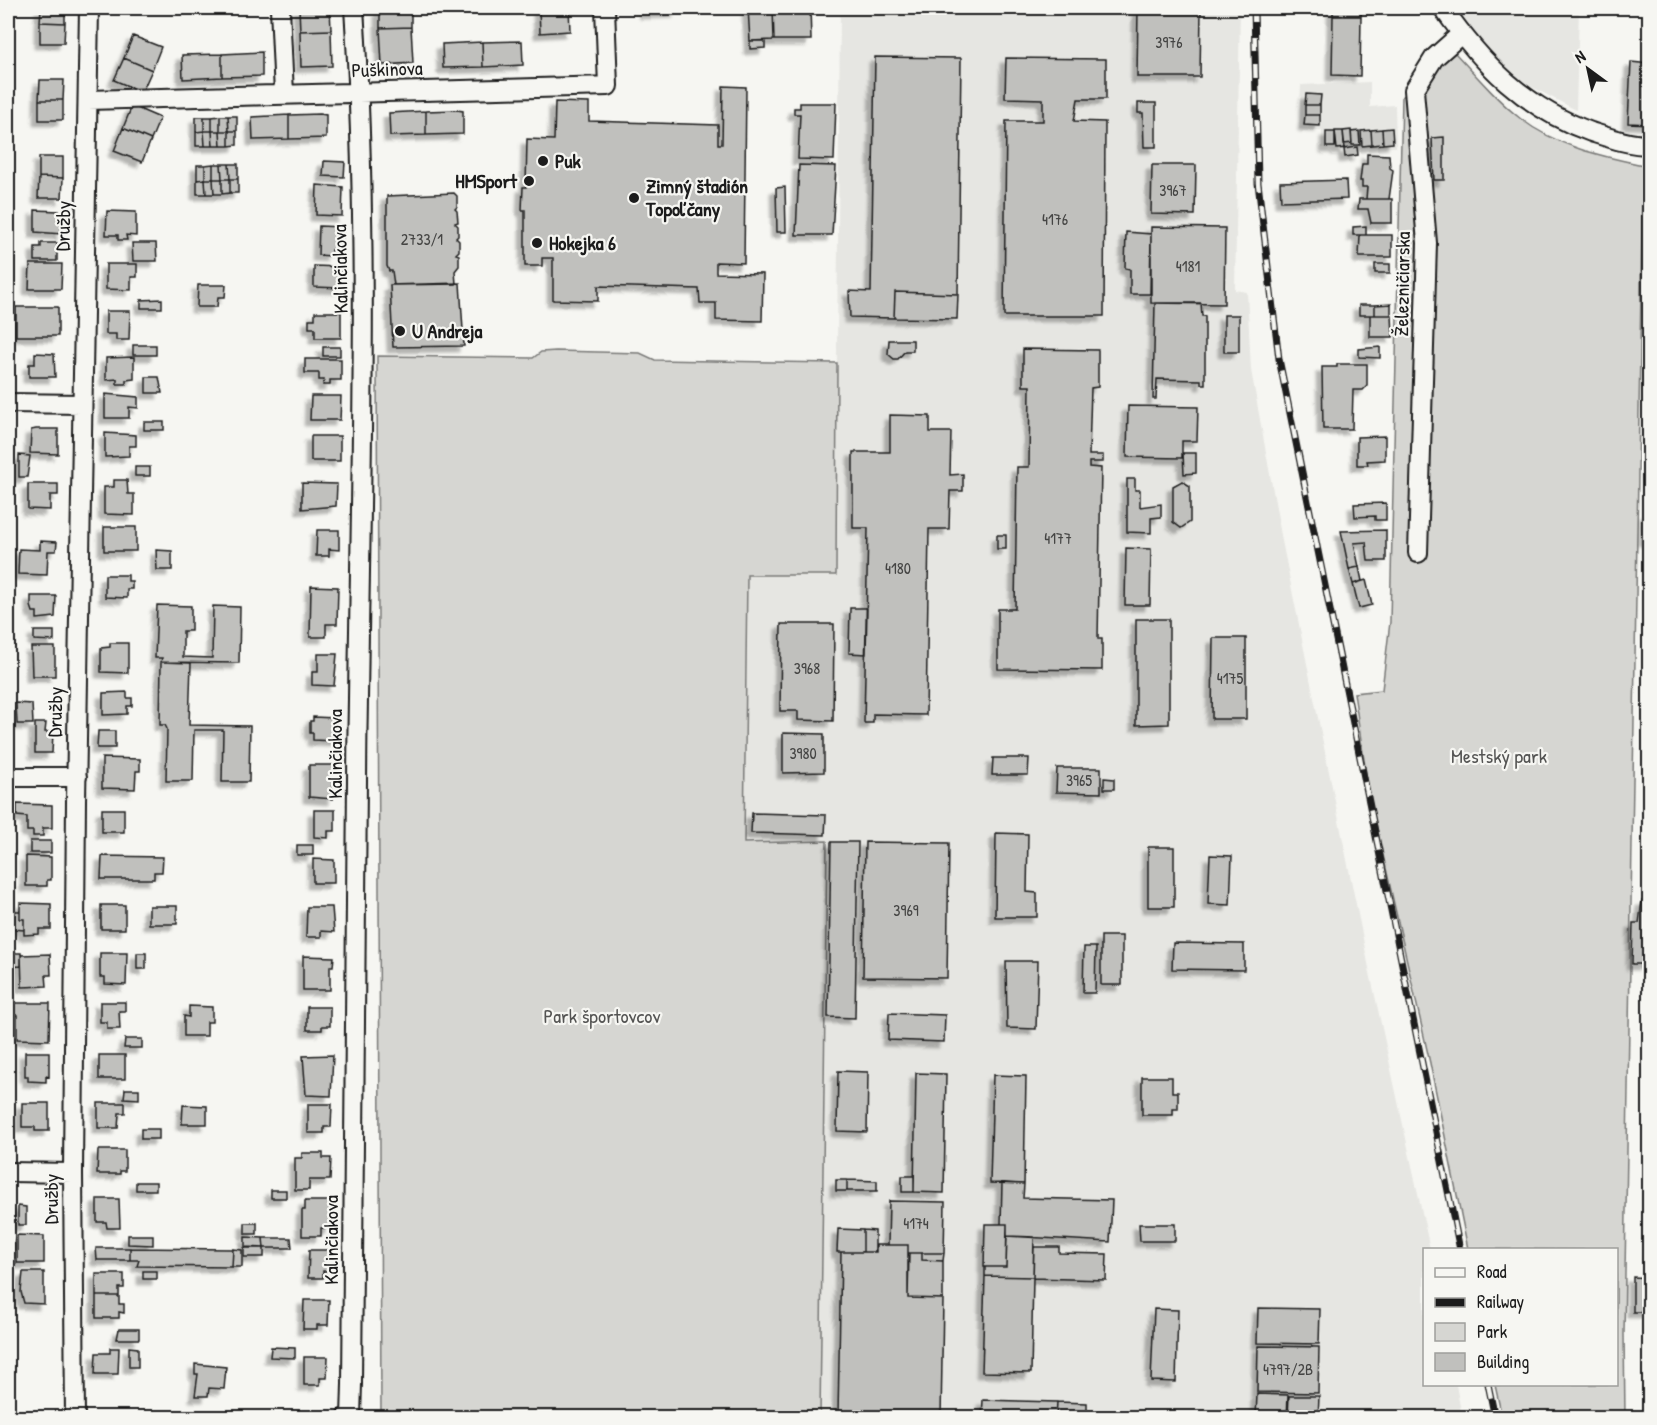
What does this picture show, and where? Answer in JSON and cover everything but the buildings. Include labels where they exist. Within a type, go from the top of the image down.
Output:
[{"type":"street","name":"Družby","points":[[75,1418],[73,1173],[89,8]]},
{"type":"street","points":[[280,8],[284,94]]},
{"type":"street","name":"Kalinčiakova","points":[[351,1417],[358,700],[365,340],[359,92],[354,8]]},
{"type":"street","name":"Puškinova","points":[[88,100],[608,86],[605,8]]},
{"type":"street","points":[[1443,8],[1461,34],[1501,79],[1528,100],[1561,120],[1625,142],[1650,145]]},
{"type":"street","name":"Železničiarska","points":[[1418,553],[1427,243],[1414,90],[1434,58],[1461,34]]},
{"type":"street","points":[[8,403],[82,404]]},
{"type":"street","points":[[8,777],[77,777]]},
{"type":"street","points":[[8,1172],[73,1173]]},
{"type":"street","points":[[345,1418],[351,1417]]},
{"type":"shaded area","points":[[840,8],[1240,8],[1235,290],[1247,292],[1251,370],[1283,546],[1370,973],[1430,1248],[1423,1248],[1423,1386],[1456,1386],[1462,1417],[820,1417],[827,841],[744,844],[747,575],[835,575]]},
{"type":"shaded area","points":[[1453,8],[1579,8],[1576,110],[1530,86],[1500,63],[1482,46]]},
{"type":"shaded area","points":[[1370,82],[1370,107],[1395,105],[1396,147],[1322,148],[1322,130],[1299,129],[1301,85]]},
{"type":"green space","name":"Mestský park","points":[[1455,53],[1503,104],[1535,128],[1579,149],[1643,165],[1624,1334],[1625,1417],[1502,1417],[1495,1386],[1618,1386],[1618,1248],[1468,1248],[1430,1063],[1369,793],[1354,693],[1382,690],[1390,622],[1402,97]]},
{"type":"green space","name":"Park športovcov","points":[[541,352],[640,353],[655,360],[837,363],[836,575],[747,575],[744,843],[827,841],[820,1417],[381,1417],[377,356],[533,358]]},
{"type":"railway","points":[[1254,8],[1258,183],[1279,359],[1460,1248]]},
{"type":"railway","points":[[1488,1386],[1495,1418]]},
{"type":"place","name":"Puk","points":[[543,161]]},
{"type":"place","name":"HMSport","points":[[529,181]]},
{"type":"place","name":"Zimný štadión Topoľčany","points":[[634,198]]},
{"type":"place","name":"Hokejka 6","points":[[537,243]]},
{"type":"place","name":"U Andreja","points":[[400,331]]}]
